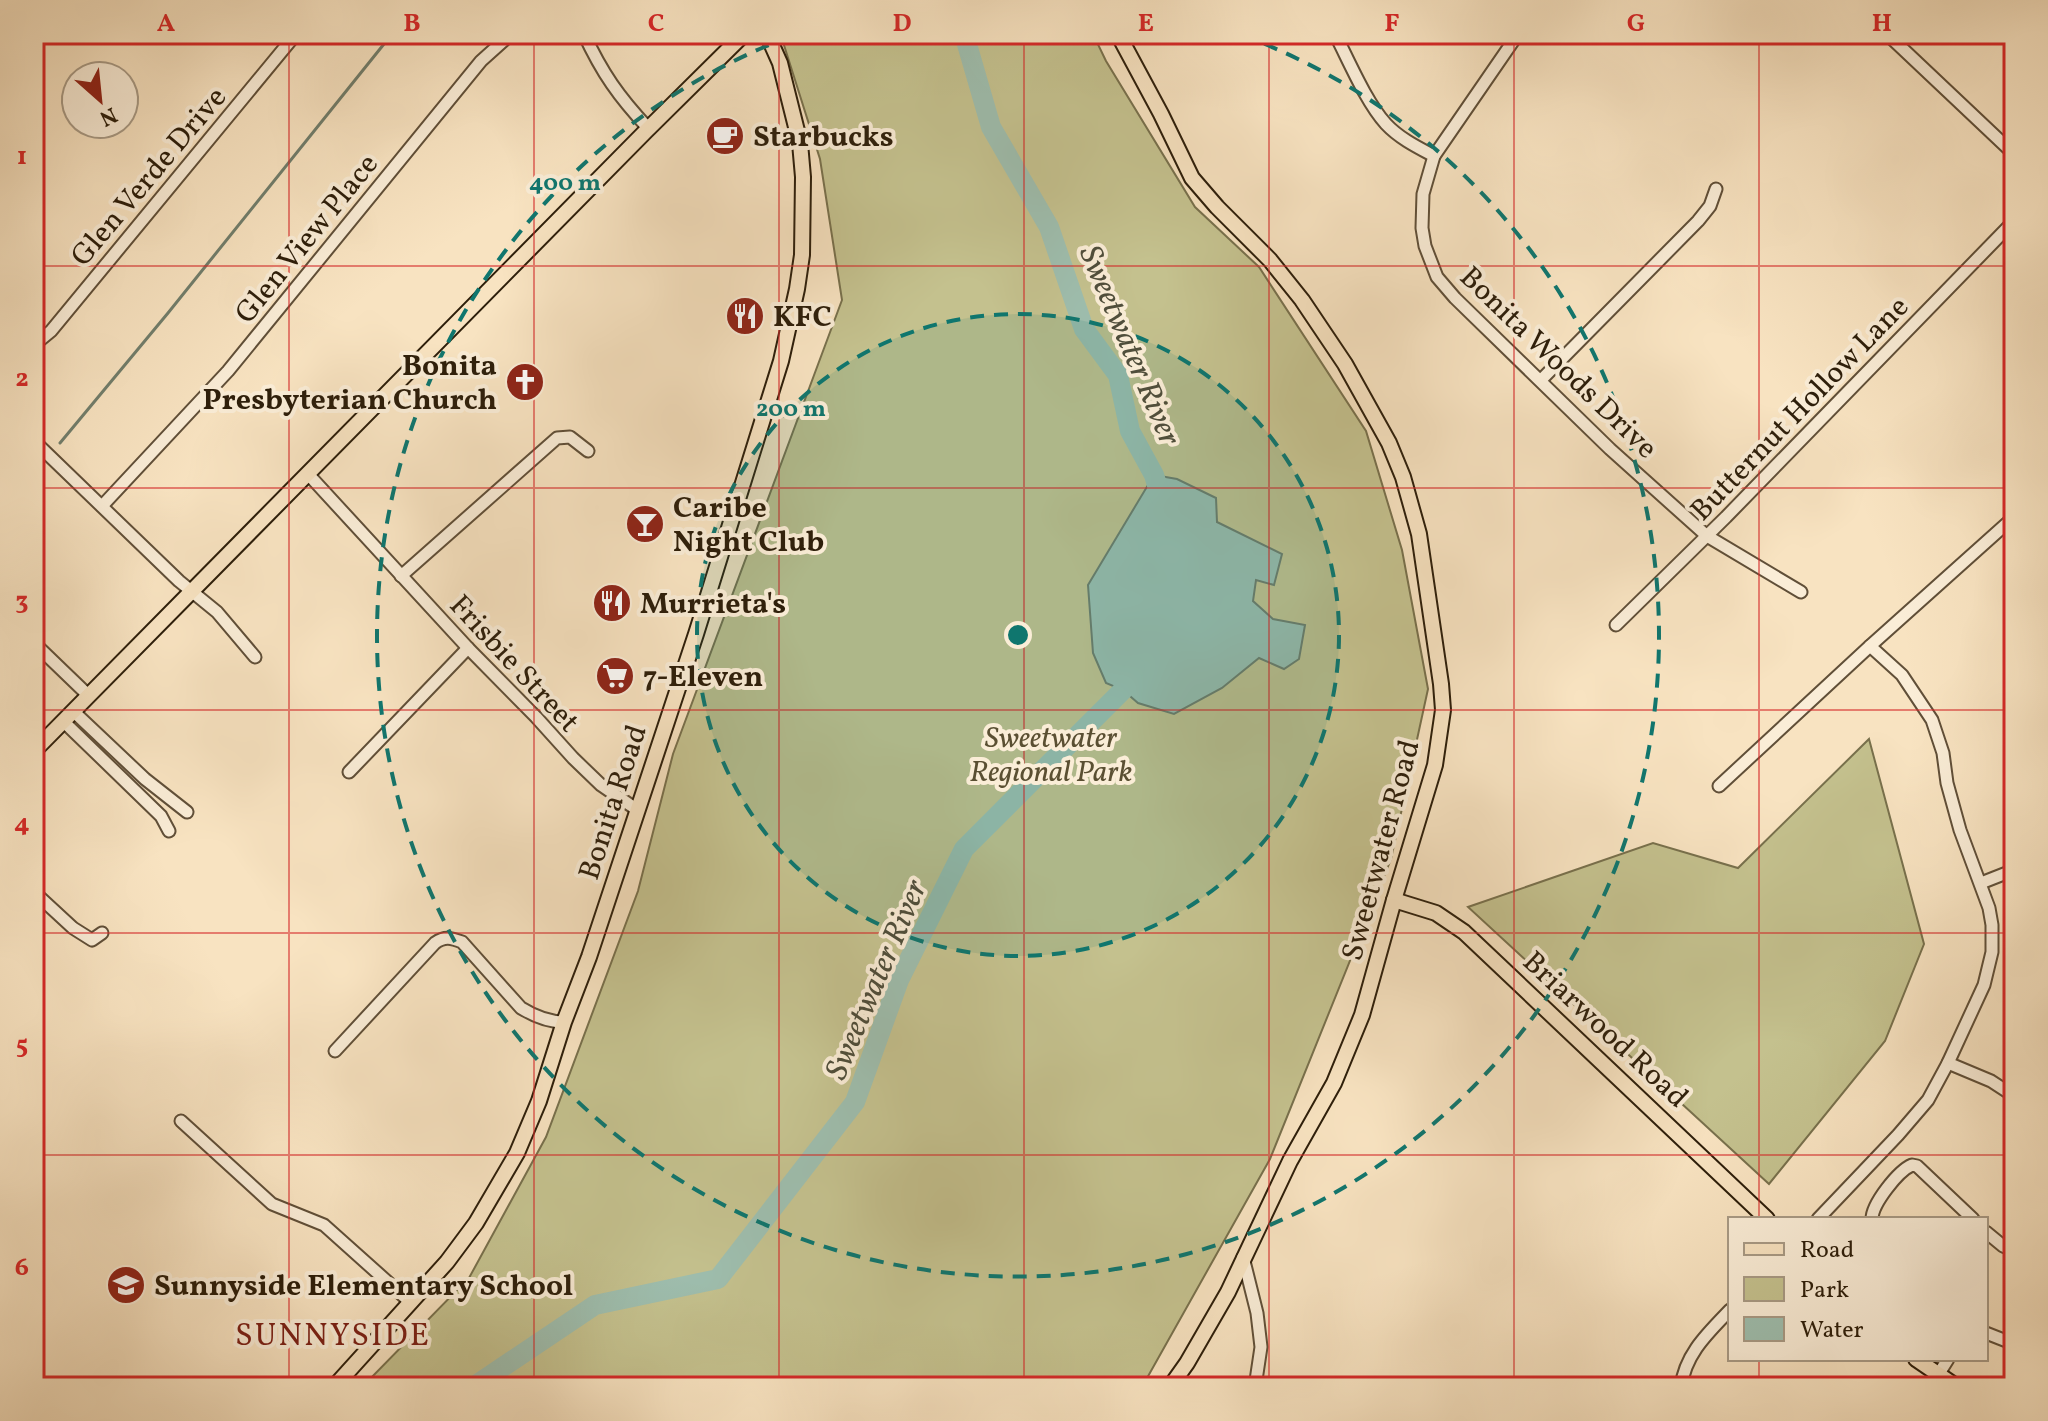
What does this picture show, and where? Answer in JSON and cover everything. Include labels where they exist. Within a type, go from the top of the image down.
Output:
[{"type":"main road","points":[[34,751],[744,34]]},
{"type":"main road","name":"Bonita Road","points":[[333,1387],[443,1266],[476,1223],[517,1153],[539,1101],[589,957],[696,634],[778,372],[802,255],[800,143],[780,63],[767,34]]},
{"type":"main road","name":"Sweetwater Road","points":[[1118,34],[1192,178],[1270,260],[1302,300],[1345,364],[1389,443],[1403,477],[1421,545],[1443,710],[1435,765],[1362,1015],[1334,1083],[1290,1161],[1228,1292],[1170,1387]]},
{"type":"main road","name":"Briarwood Road","points":[[1394,900],[1436,913],[1464,932],[1765,1217]]},
{"type":"main road","points":[[1919,1361],[1957,1387]]},
{"type":"street","name":"Glen Verde Drive","points":[[34,345],[51,331],[296,34]]},
{"type":"street","name":"Glen View Place","points":[[102,506],[228,371],[481,61],[511,34]]},
{"type":"street","points":[[584,34],[597,63],[619,96],[648,128]]},
{"type":"street","points":[[1335,34],[1387,126],[1434,156]]},
{"type":"street","name":"Bonita Woods Drive","points":[[1518,34],[1434,156],[1423,194],[1422,211],[1423,235],[1432,267],[1443,286],[1610,449],[1707,536],[1801,592]]},
{"type":"street","points":[[1887,34],[2014,154]]},
{"type":"street","points":[[1541,380],[1698,221],[1710,206],[1716,189]]},
{"type":"street","name":"Butternut Hollow Lane","points":[[1616,625],[2014,221]]},
{"type":"street","points":[[401,576],[557,438],[570,437],[588,451]]},
{"type":"street","points":[[34,441],[191,591],[217,612],[255,657]]},
{"type":"street","name":"Frisbie Street","points":[[308,474],[468,648],[601,785],[636,809]]},
{"type":"street","points":[[1719,786],[2014,517]]},
{"type":"street","points":[[34,643],[89,696]]},
{"type":"street","points":[[1820,1217],[1928,1100],[1984,985],[1992,952],[1989,908],[1960,830],[1947,783],[1943,753],[1932,720],[1902,675],[1870,646]]},
{"type":"street","points":[[349,772],[468,648]]},
{"type":"street","points":[[68,716],[187,812]]},
{"type":"street","points":[[68,716],[161,816],[169,831]]},
{"type":"street","points":[[1981,883],[2014,870]]},
{"type":"street","points":[[34,892],[73,928],[92,940],[102,933]]},
{"type":"street","points":[[335,1051],[441,939],[451,938],[462,942],[521,1008],[553,1022],[564,1022]]},
{"type":"street","points":[[1948,1063],[1991,1081],[2014,1096]]},
{"type":"street","points":[[181,1121],[272,1204],[324,1225],[410,1302]]},
{"type":"street","points":[[1872,1217],[1874,1207],[1881,1197],[1905,1168],[1912,1165],[1917,1166],[1971,1217]]},
{"type":"street","points":[[1988,1234],[2014,1251]]},
{"type":"street","points":[[1243,1257],[1257,1313],[1261,1347],[1255,1387]]},
{"type":"street","points":[[1681,1387],[1685,1368],[1702,1338],[1728,1312]]},
{"type":"street","points":[[1988,1334],[2014,1344]]},
{"type":"street","points":[[1938,1375],[1947,1361]]},
{"type":"green space","name":"Sweetwater Regional Park","points":[[790,34],[1093,34],[1106,61],[1195,207],[1259,267],[1366,431],[1402,550],[1428,689],[1391,859],[1270,1159],[1142,1387],[366,1387],[365,1384],[469,1278],[546,1137],[638,891],[673,754],[842,300],[820,159],[783,42]]},
{"type":"green space","points":[[1869,739],[1924,944],[1885,1041],[1769,1184],[1468,907],[1653,843],[1738,868]]},
{"type":"water","points":[[1154,475],[1177,479],[1216,498],[1217,522],[1282,554],[1274,585],[1256,580],[1253,601],[1273,619],[1305,625],[1299,659],[1284,669],[1259,658],[1222,688],[1174,714],[1138,703],[1123,690],[1106,683],[1093,653],[1088,585]]},
{"type":"waterway","points":[[60,443],[392,34]]},
{"type":"waterway","name":"Sweetwater River","points":[[964,34],[991,127],[1049,227],[1084,329],[1118,375],[1130,431],[1154,475],[1161,498]]},
{"type":"waterway","name":"Sweetwater River","points":[[473,1387],[595,1305],[718,1279],[855,1102],[899,980],[964,849],[1123,690],[1135,667]]},
{"type":"place","name":"Starbucks","points":[[725,136]]},
{"type":"place","name":"KFC","points":[[745,316]]},
{"type":"place","name":"Bonita Presbyterian Church","points":[[525,382]]},
{"type":"place","name":"Caribe Night Club","points":[[645,524]]},
{"type":"place","name":"Murrieta's","points":[[612,603]]},
{"type":"place","name":"7-Eleven","points":[[615,676]]},
{"type":"place","name":"Sunnyside Elementary School","points":[[126,1285]]},
{"type":"district","name":"SUNNYSIDE","points":[[333,1334]]}]
